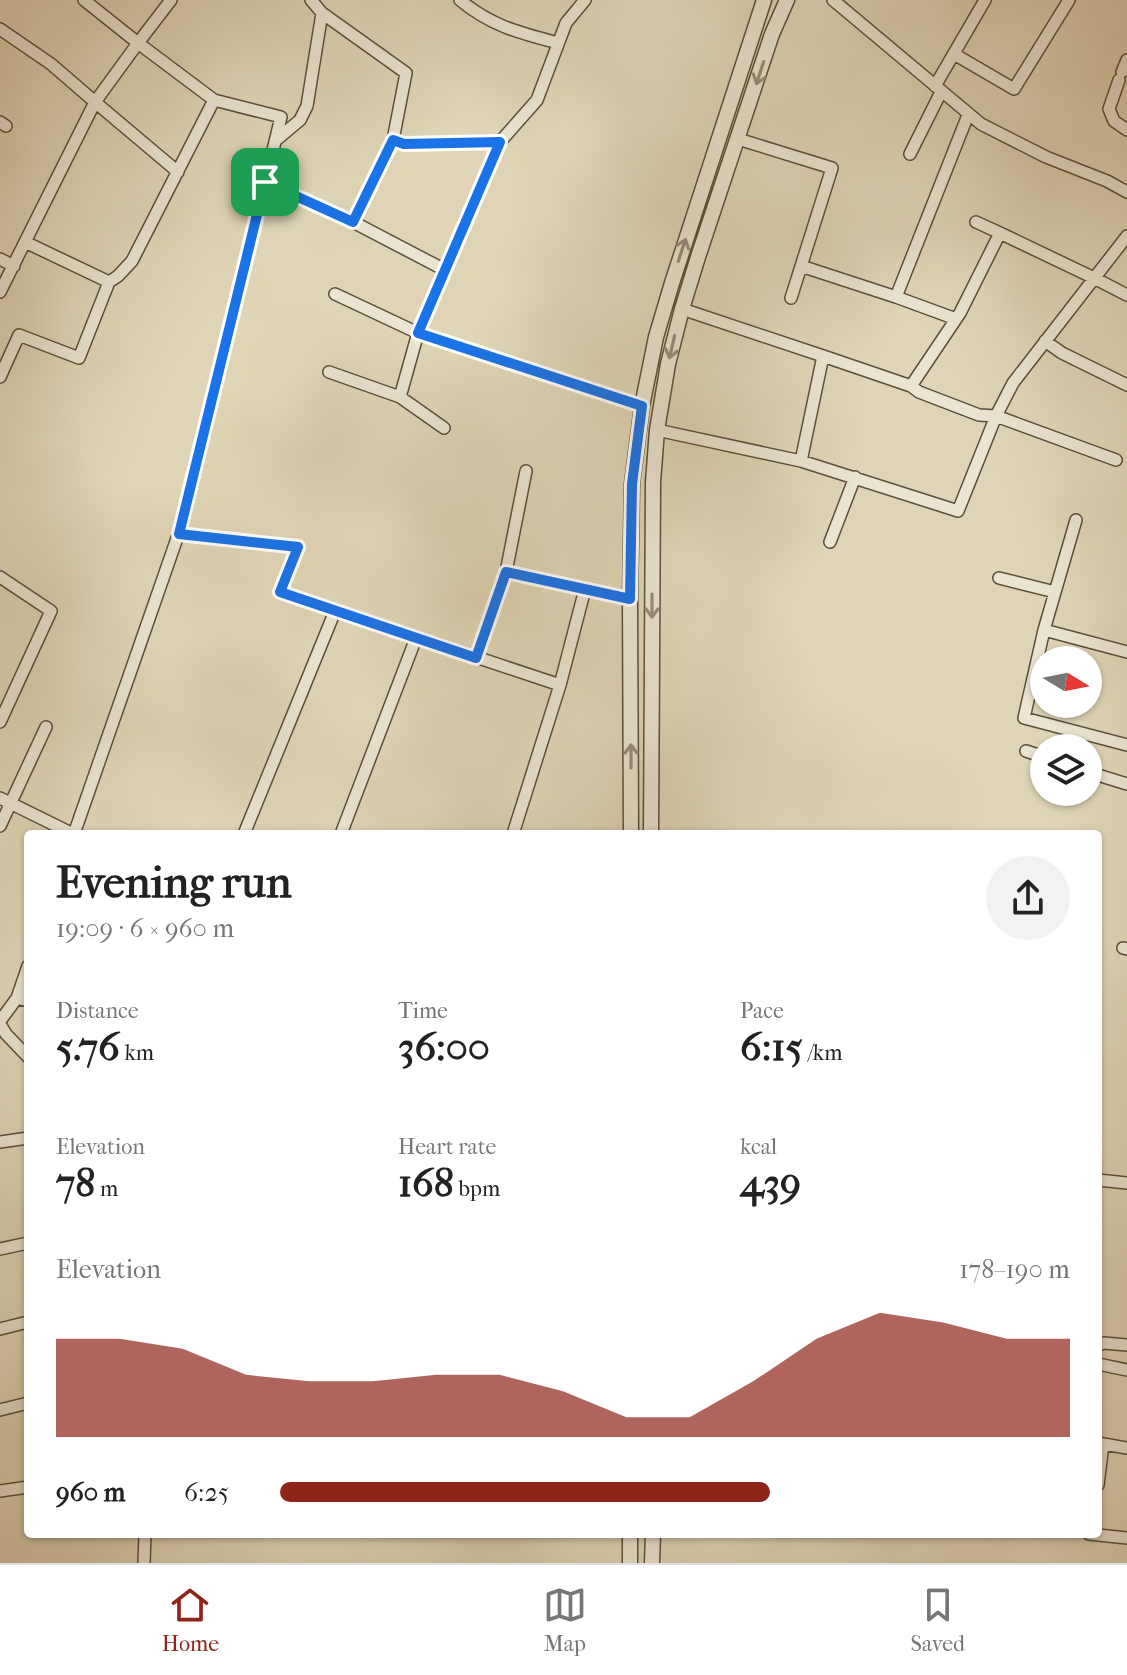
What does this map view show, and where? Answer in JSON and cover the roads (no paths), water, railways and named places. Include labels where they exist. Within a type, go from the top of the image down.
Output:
[{"type":"street","points":[[75,830],[179,534],[281,117],[214,100],[84,0]]},
{"type":"street","points":[[0,292],[95,102],[171,0]]},
{"type":"street","points":[[311,0],[322,13],[406,73],[393,140],[353,222]]},
{"type":"street","points":[[460,0],[497,25],[558,43]]},
{"type":"street","points":[[400,397],[418,333],[500,142],[537,100],[566,23],[585,0]]},
{"type":"street","points":[[631,830],[632,484],[642,406],[656,337],[672,283],[764,0]]},
{"type":"street","points":[[651,830],[653,482],[657,430],[668,364],[682,309],[772,34],[787,0]]},
{"type":"street","points":[[833,0],[981,124],[1127,192]]},
{"type":"street","points":[[910,154],[954,54],[985,0]]},
{"type":"street","points":[[954,54],[1014,89],[1063,2]]},
{"type":"street","points":[[275,141],[300,120],[307,106],[322,13]]},
{"type":"street","points":[[0,29],[51,64],[178,172]]},
{"type":"street","points":[[1127,60],[1109,109],[1114,121],[1127,130]]},
{"type":"street","points":[[0,377],[19,335],[79,358],[109,282],[132,261],[214,100]]},
{"type":"street","points":[[896,297],[968,115]]},
{"type":"street","points":[[738,139],[832,168],[791,298]]},
{"type":"street","points":[[393,140],[404,144],[500,142]]},
{"type":"street","points":[[265,182],[353,222],[445,270]]},
{"type":"street","points":[[976,222],[1127,295]]},
{"type":"street","points":[[911,386],[956,319],[1000,233]]},
{"type":"street","points":[[657,430],[801,461],[958,511],[996,416],[1013,383],[1127,236]]},
{"type":"street","points":[[25,242],[109,282]]},
{"type":"street","points":[[0,259],[14,266]]},
{"type":"street","points":[[801,266],[956,319]]},
{"type":"street","points":[[335,294],[418,333],[642,406]]},
{"type":"street","points":[[682,309],[911,386],[979,415],[996,416],[1116,460]]},
{"type":"street","points":[[1045,341],[1062,353],[1127,385]]},
{"type":"street","points":[[801,461],[823,356]]},
{"type":"street","points":[[329,372],[400,397],[444,428]]},
{"type":"street","points":[[476,658],[506,572],[526,471]]},
{"type":"street","points":[[830,542],[855,477]]},
{"type":"street","points":[[1076,520],[1044,630],[1024,718],[1127,745]]},
{"type":"street","points":[[179,534],[298,547],[280,592],[560,685]]},
{"type":"street","points":[[506,572],[630,599]]},
{"type":"street","points":[[0,577],[51,611],[0,722]]},
{"type":"street","points":[[999,578],[1055,592]]},
{"type":"street","points":[[514,830],[560,685],[585,589]]},
{"type":"street","points":[[246,830],[335,611]]},
{"type":"street","points":[[1044,630],[1126,648]]},
{"type":"street","points":[[343,830],[416,638]]},
{"type":"street","points":[[0,826],[6,801],[46,727]]},
{"type":"street","points":[[1026,751],[1030,752]]},
{"type":"street","points":[[1102,776],[1127,784]]},
{"type":"street","points":[[6,801],[66,830]]},
{"type":"street","points":[[22,999],[2,1028],[24,1053]]},
{"type":"street","points":[[0,1142],[24,1139]]},
{"type":"street","points":[[1102,1180],[1127,1183]]},
{"type":"street","points":[[0,1249],[24,1244]]},
{"type":"street","points":[[0,1329],[24,1323]]},
{"type":"street","points":[[1102,1344],[1127,1345]]},
{"type":"street","points":[[1102,1365],[1127,1370]]},
{"type":"street","points":[[0,1410],[24,1404]]},
{"type":"street","points":[[1102,1443],[1127,1448]]},
{"type":"street","points":[[0,1491],[24,1488]]},
{"type":"street","points":[[1102,1535],[1127,1538]]},
{"type":"street","points":[[144,1563],[145,1538]]},
{"type":"street","points":[[630,1538],[630,1563]]},
{"type":"street","points":[[652,1563],[653,1538]]}]
